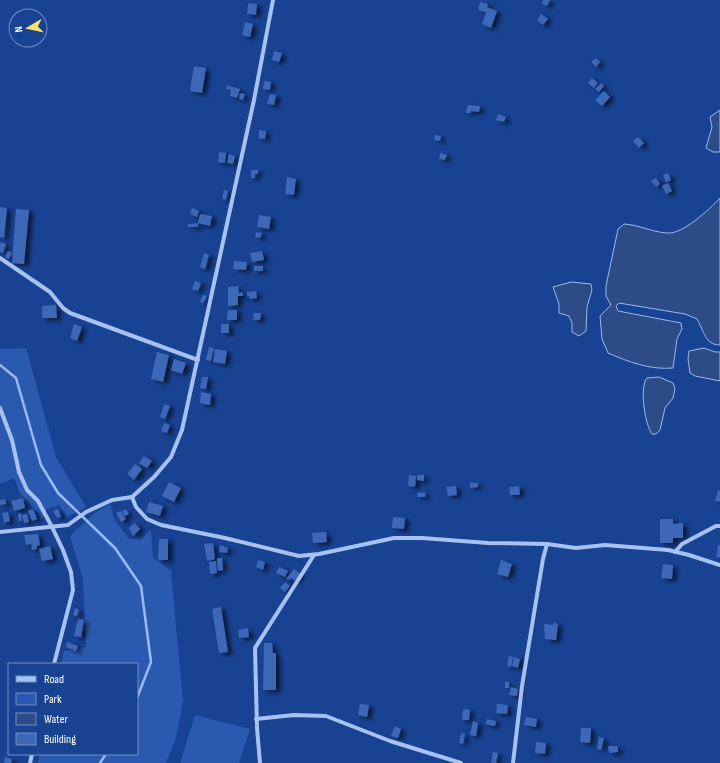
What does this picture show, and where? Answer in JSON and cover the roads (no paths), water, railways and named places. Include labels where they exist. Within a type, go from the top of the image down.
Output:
[{"type":"street","points":[[0,532],[68,525],[76,521],[86,512],[112,500],[132,497],[154,477],[171,457],[182,430],[198,360],[254,100],[273,0]]},
{"type":"street","points":[[0,258],[50,292],[63,308],[70,313],[198,360]]},
{"type":"street","points":[[0,408],[12,440],[19,472],[27,490],[38,501],[52,527],[63,550],[70,572],[73,590],[54,663]]},
{"type":"street","points":[[132,497],[136,507],[147,519],[161,524],[299,556],[314,555],[394,538],[422,538],[488,543],[547,544],[576,548],[605,546],[675,552],[720,565]]},
{"type":"street","points":[[675,552],[682,544],[716,526],[720,526]]},
{"type":"street","points":[[513,763],[522,686],[543,559],[547,544]]},
{"type":"street","points":[[260,763],[256,719],[255,648],[314,555]]},
{"type":"street","points":[[256,719],[294,716],[326,716],[390,741],[461,763]]},
{"type":"water","points":[[720,110],[720,152],[713,152],[706,148],[712,127],[710,117]]},
{"type":"water","points":[[720,198],[720,345],[711,343],[703,332],[697,319],[685,314],[619,303],[616,306],[618,311],[681,323],[682,329],[677,339],[673,368],[648,367],[608,353],[602,339],[600,316],[611,305],[606,296],[606,286],[618,229],[624,224],[673,233],[688,226]]},
{"type":"water","points":[[571,282],[591,284],[592,290],[587,307],[586,331],[579,336],[572,332],[572,323],[569,316],[559,313],[559,304],[553,287]]},
{"type":"water","points":[[704,348],[715,352],[720,352],[720,381],[695,376],[690,373],[688,359],[689,351]]},
{"type":"water","points":[[659,377],[673,383],[675,389],[673,398],[665,408],[660,430],[656,434],[652,434],[645,415],[643,389],[647,378]]},
{"type":"waterway","points":[[0,365],[16,378],[41,465],[58,493],[115,548],[141,586],[151,662],[138,695]]},
{"type":"waterway","points":[[100,763],[105,755]]}]
